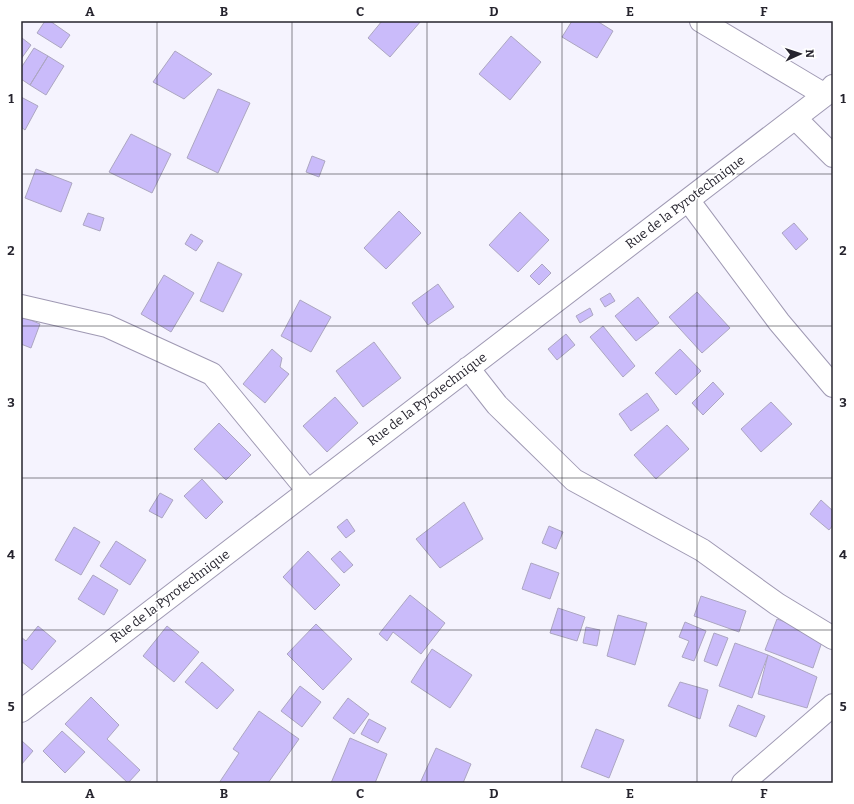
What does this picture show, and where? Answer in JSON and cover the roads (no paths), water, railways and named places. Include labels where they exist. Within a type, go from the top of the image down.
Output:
[{"type":"street","points":[[700,21],[829,91]]},
{"type":"street","name":"Rue de la Pyrotechnique","points":[[21,711],[829,91]]},
{"type":"street","points":[[795,118],[833,156]]},
{"type":"street","points":[[688,200],[779,322],[833,386]]},
{"type":"street","points":[[21,306],[107,326],[212,374],[308,491]]},
{"type":"street","points":[[468,368],[497,405],[574,480],[702,550],[777,604],[833,638]]},
{"type":"street","points":[[743,783],[833,705]]}]
